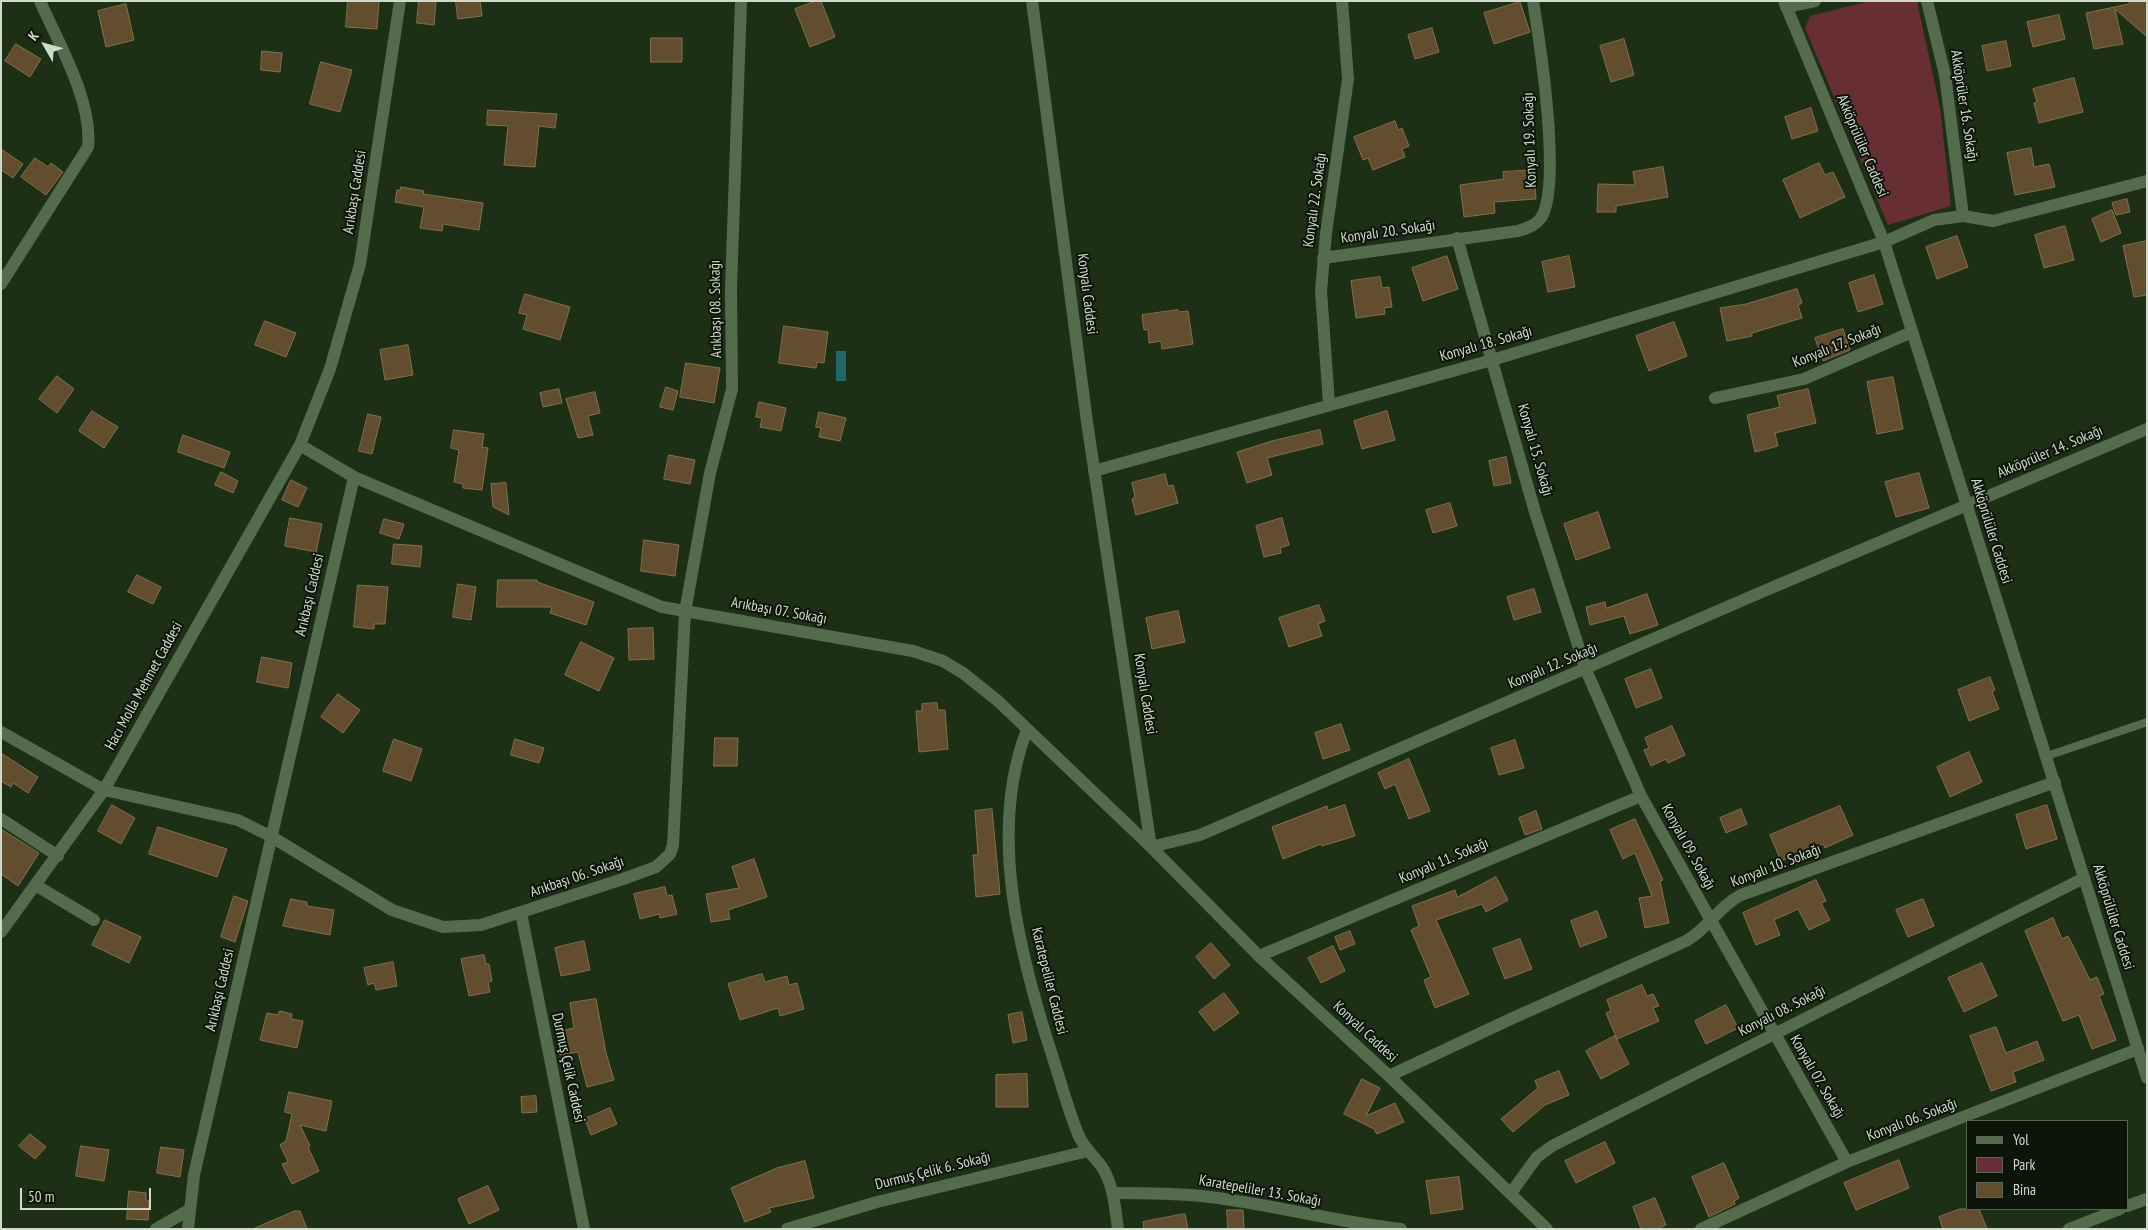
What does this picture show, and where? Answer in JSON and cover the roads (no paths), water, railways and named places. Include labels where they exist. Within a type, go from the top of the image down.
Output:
[{"type":"street","points":[[1,284],[88,147],[89,136],[85,106],[40,1]]},
{"type":"street","name":"Arıkbaşı Caddesi","points":[[300,446],[330,369],[360,264],[400,1]]},
{"type":"street","name":"Arıkbaşı 08. Sokağı","points":[[685,612],[710,473],[732,389],[732,206],[741,1]]},
{"type":"street","name":"Konyalı Caddesi","points":[[1032,1],[1094,471],[1151,847],[1260,956],[1389,1076],[1547,1229]]},
{"type":"street","name":"Konyalı 22. Sokağı","points":[[1329,404],[1321,307],[1323,258],[1348,79],[1342,1]]},
{"type":"street","name":"Konyalı 19. Sokağı","points":[[1457,238],[1518,231],[1532,227],[1540,219],[1546,208],[1550,171],[1546,101],[1533,1]]},
{"type":"street","points":[[1785,4],[1815,1]]},
{"type":"street","name":"Akköprüler 16. Sokağı","points":[[1927,1],[1946,75],[1963,216]]},
{"type":"street","name":"Akköprülüler Caddesi","points":[[1785,4],[1884,242],[2008,643],[2047,756],[2147,1078]]},
{"type":"street","name":"Konyalı 18. Sokağı","points":[[1094,471],[1492,360],[1884,242],[1934,220],[1963,216],[1993,221],[2147,181]]},
{"type":"street","name":"Konyalı 20. Sokağı","points":[[1323,258],[1457,238]]},
{"type":"street","name":"Konyalı 15. Sokağı","points":[[1457,238],[1536,512],[1586,670]]},
{"type":"street","name":"Konyalı 17. Sokağı","points":[[1715,398],[1804,379],[1912,332]]},
{"type":"street","name":"Akköprüler 14. Sokağı","points":[[1966,505],[2147,429]]},
{"type":"street","points":[[300,446],[354,477]]},
{"type":"street","name":"Hacı Molla Mehmet Caddesi","points":[[1,932],[37,886],[104,790],[300,446]]},
{"type":"street","name":"Arıkbaşı Caddesi","points":[[188,1229],[194,1175],[354,477]]},
{"type":"street","name":"Arıkbaşı 07. Sokağı","points":[[354,477],[634,597],[685,612],[913,650],[936,658],[964,673],[1151,847]]},
{"type":"street","name":"Konyalı 12. Sokağı","points":[[1151,847],[1200,836],[1586,670],[1764,590],[1966,505]]},
{"type":"street","name":"Arıkbaşı 06. Sokağı","points":[[1,732],[104,790],[238,820],[272,837],[370,899],[392,910],[429,924],[461,927],[481,924],[520,913],[656,867],[670,854],[673,845],[685,612]]},
{"type":"street","name":"Konyalı 09. Sokağı","points":[[1586,670],[1641,796],[1773,1034]]},
{"type":"street","name":"Karatepeliler Caddesi","points":[[1027,730],[1015,765],[1009,810],[1016,919],[1035,1002],[1070,1113],[1078,1135],[1088,1151],[1101,1166],[1113,1193],[1118,1229]]},
{"type":"street","name":"Konyalı 10. Sokağı","points":[[1389,1076],[1515,1017],[1686,941],[1705,929],[1725,904],[1740,895],[2055,782]]},
{"type":"street","name":"Konyalı 11. Sokağı","points":[[1260,956],[1641,796]]},
{"type":"street","points":[[1,819],[58,856]]},
{"type":"street","name":"Konyalı 08. Sokağı","points":[[1511,1193],[1537,1156],[1552,1146],[2084,878]]},
{"type":"street","points":[[37,886],[94,920]]},
{"type":"street","name":"Durmuş Çelik Caddesi","points":[[520,913],[584,1229]]},
{"type":"street","name":"Konyalı 07. Sokağı","points":[[1773,1034],[1848,1162]]},
{"type":"street","name":"Konyalı 06. Sokağı","points":[[1701,1229],[1848,1162],[2138,1049]]},
{"type":"street","name":"Durmuş Çelik 6. Sokağı","points":[[787,1229],[876,1202],[1088,1151]]},
{"type":"street","name":"Karatepeliler 13. Sokağı","points":[[1113,1193],[1202,1196],[1354,1226],[1401,1229]]},
{"type":"street","points":[[2128,1206],[2147,1198]]},
{"type":"street","points":[[156,1229],[189,1210]]},
{"type":"street","points":[[2069,1229],[2117,1210]]},
{"type":"lane","points":[[2047,756],[2147,722]]},
{"type":"water","points":[[836,351],[846,351],[846,381],[836,381]]}]
